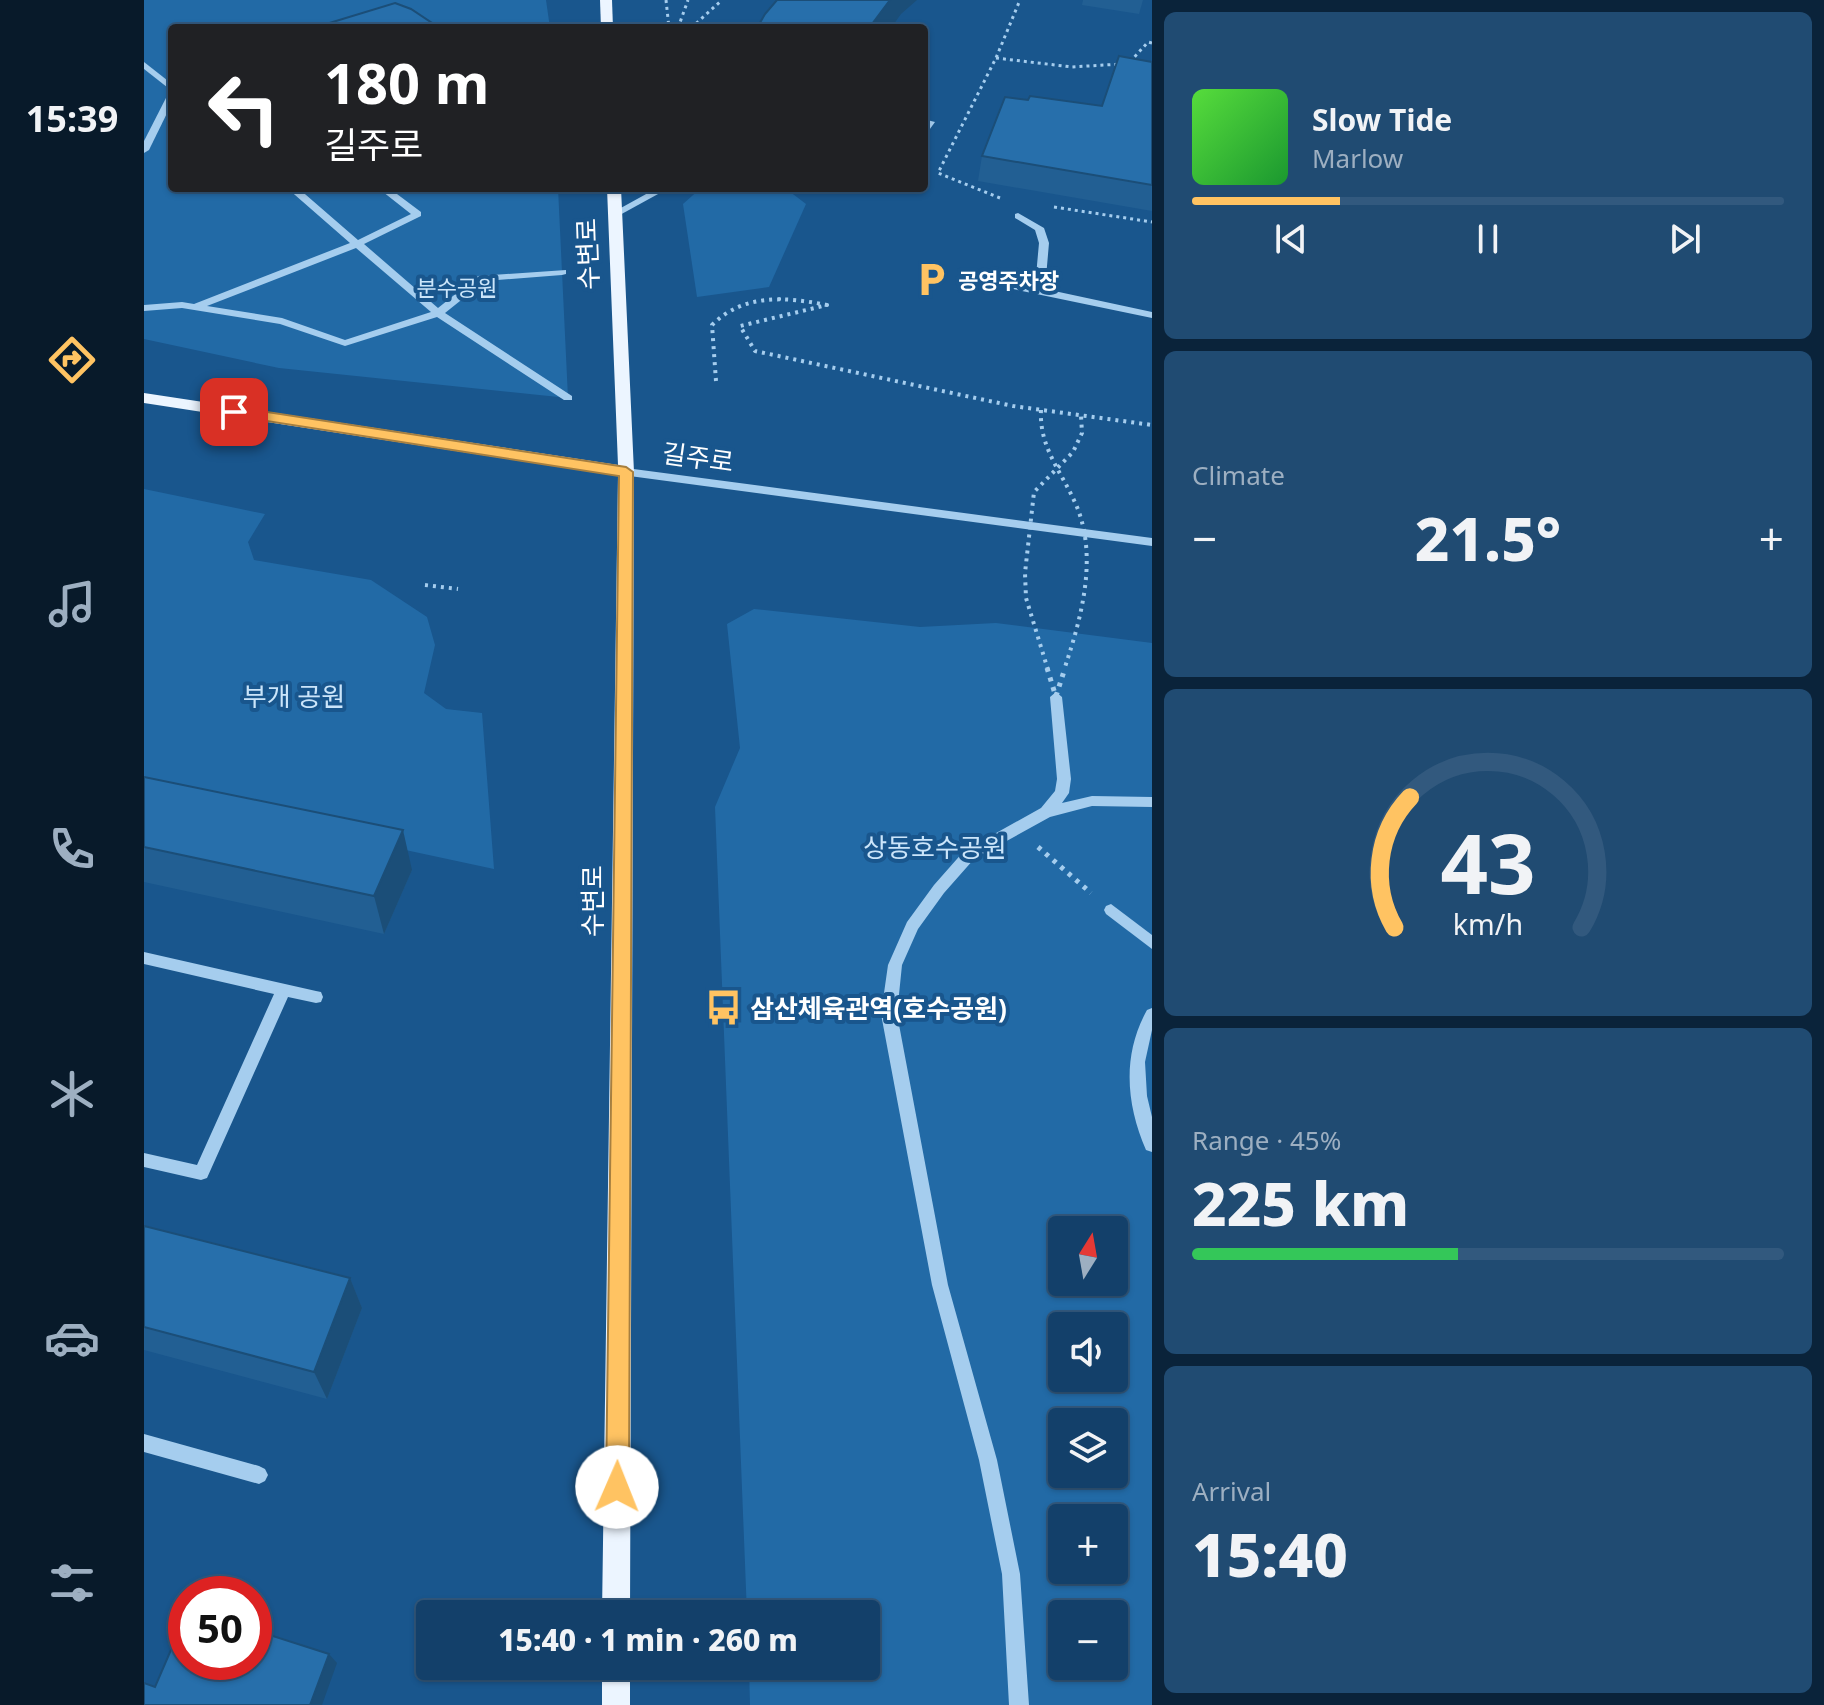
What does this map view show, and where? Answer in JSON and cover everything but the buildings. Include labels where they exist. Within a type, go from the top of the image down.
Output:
[{"type":"main road","points":[[606,0],[607,24]]},
{"type":"main road","name":"수변로","points":[[614,192],[626,472],[616,1600]]},
{"type":"main road","name":"길주로","points":[[144,398],[626,472]]},
{"type":"main road","points":[[616,1680],[616,1705]]},
{"type":"street","points":[[144,65],[168,87]]},
{"type":"street","points":[[144,150],[168,99]]},
{"type":"street","points":[[297,192],[438,313],[568,398]]},
{"type":"street","points":[[196,307],[357,244],[418,214],[388,192]]},
{"type":"street","points":[[615,214],[656,192]]},
{"type":"street","points":[[1018,216],[1039,228],[1044,243],[1040,291]]},
{"type":"street","points":[[144,308],[196,307],[282,321],[345,343],[438,313],[482,278],[562,272]]},
{"type":"street","points":[[969,277],[1152,315]]},
{"type":"street","name":"길주로","points":[[626,472],[1152,542]]},
{"type":"street","points":[[1046,812],[1062,793],[1064,779],[1056,697]]},
{"type":"street","points":[[1019,1705],[1011,1574],[988,1460],[940,1285],[889,1014],[895,965],[912,926],[969,855],[1046,812],[1092,801],[1152,802]]},
{"type":"street","points":[[1111,910],[1152,943]]},
{"type":"street","points":[[144,958],[316,997]]},
{"type":"street","points":[[144,1160],[201,1173],[284,989]]},
{"type":"street","points":[[1152,1015],[1136,1058],[1142,1116],[1152,1145]]},
{"type":"street","points":[[144,1443],[259,1475]]},
{"type":"path","points":[[666,0],[669,24]]},
{"type":"path","points":[[679,24],[688,0]]},
{"type":"path","points":[[695,24],[722,0]]},
{"type":"path","points":[[1005,198],[990,196],[938,173],[996,58],[1020,0]]},
{"type":"path","points":[[996,58],[1072,67],[1128,64],[1148,42],[1152,43]]},
{"type":"path","points":[[1051,206],[1152,222]]},
{"type":"path","points":[[716,381],[712,325],[720,314],[774,298],[797,299],[827,305],[740,326],[755,351],[1013,406],[1152,425]]},
{"type":"path","points":[[1041,410],[1039,426],[1043,445],[1082,521],[1087,575],[1078,624],[1056,697]]},
{"type":"path","points":[[1056,697],[1026,598],[1025,573],[1034,492],[1073,452],[1082,433],[1081,416]]},
{"type":"path","points":[[425,585],[458,589]]},
{"type":"path","points":[[1016,828],[1111,910]]},
{"type":"green space","name":"분수공원","points":[[144,0],[546,0],[549,24],[168,24],[168,192],[558,192],[568,398],[279,368],[144,339]]},
{"type":"green space","points":[[696,192],[790,192],[806,204],[769,287],[697,297],[683,204]]},
{"type":"green space","name":"부개 공원","points":[[144,489],[265,514],[248,542],[254,560],[371,580],[427,617],[435,645],[424,693],[446,709],[482,713],[494,869],[144,794]]},
{"type":"green space","name":"상동호수공원","points":[[754,609],[920,627],[996,623],[1152,643],[1152,1705],[750,1705],[749,1680],[880,1680],[880,1600],[746,1600],[715,807],[740,748],[727,624]]},
{"type":"place","name":"공영주차장","points":[[932,280]]},
{"type":"place","name":"삼산체육관역(호수공원)","points":[[724,1008]]},
{"type":"route","points":[[234,412],[626,472],[617,1487]]}]
